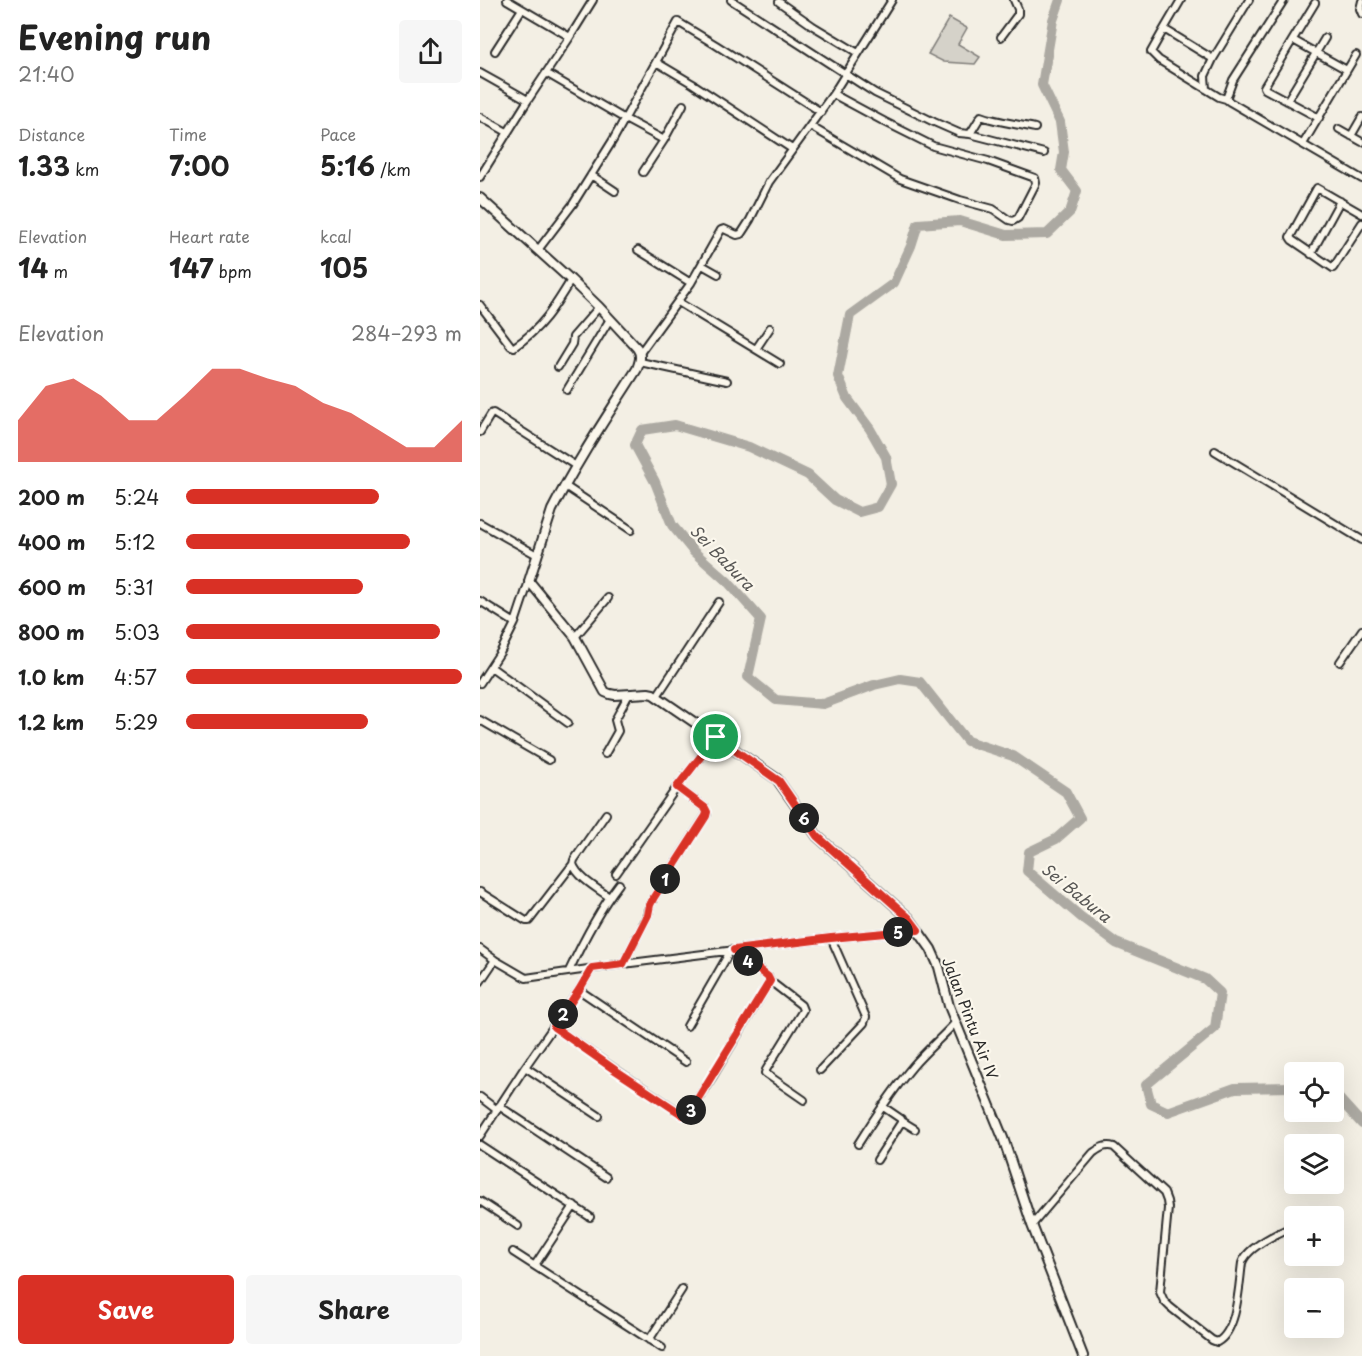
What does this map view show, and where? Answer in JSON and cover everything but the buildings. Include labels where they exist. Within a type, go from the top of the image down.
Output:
[{"type":"main road","points":[[480,198],[571,280],[640,353],[640,362],[576,466],[552,510],[529,581],[575,637],[605,692],[615,695],[648,693],[657,696]]},
{"type":"main road","name":"Jalan Pintu Air IV","points":[[657,696],[779,781],[817,836],[909,918],[931,949],[950,1006],[1003,1138],[1032,1225],[1083,1356]]},
{"type":"street","points":[[507,0],[570,37]]},
{"type":"street","points":[[495,51],[524,0]]},
{"type":"street","points":[[480,177],[593,0]]},
{"type":"street","points":[[731,0],[742,3],[875,93],[934,122],[959,133],[1044,153]]},
{"type":"street","points":[[640,353],[692,282],[721,230],[741,234],[769,182],[846,75],[892,0]]},
{"type":"street","points":[[1001,38],[1018,14],[1014,0]]},
{"type":"street","points":[[1181,0],[1151,54],[1219,97],[1362,179]]},
{"type":"street","points":[[1206,89],[1205,76],[1249,0]]},
{"type":"street","points":[[1226,99],[1233,80],[1284,0]]},
{"type":"street","points":[[1362,1],[1360,9],[1362,14]]},
{"type":"street","points":[[779,2],[858,53]]},
{"type":"street","points":[[1315,3],[1264,87],[1319,118]]},
{"type":"street","points":[[538,250],[573,204],[591,175],[679,22],[820,112]]},
{"type":"street","points":[[1164,29],[1214,59]]},
{"type":"street","points":[[1287,101],[1325,38]]},
{"type":"street","points":[[1293,40],[1347,70]]},
{"type":"street","points":[[1303,144],[1356,55]]},
{"type":"street","points":[[656,62],[792,149]]},
{"type":"street","points":[[480,73],[528,100]]},
{"type":"street","points":[[546,73],[664,140]]},
{"type":"street","points":[[810,126],[900,179],[993,209],[1008,220],[1013,221],[1018,218],[1036,183],[1035,178],[988,161],[933,146],[833,94]]},
{"type":"street","points":[[644,172],[683,105]]},
{"type":"street","points":[[970,134],[981,116],[1035,128]]},
{"type":"street","points":[[480,117],[507,132]]},
{"type":"street","points":[[1351,136],[1362,117]]},
{"type":"street","points":[[1339,129],[1362,142]]},
{"type":"street","points":[[591,175],[615,191]]},
{"type":"street","points":[[1362,214],[1317,188],[1291,235],[1292,240],[1334,268],[1362,223]]},
{"type":"street","points":[[1311,254],[1340,201]]},
{"type":"street","points":[[638,250],[692,282]]},
{"type":"street","points":[[702,265],[718,274]]},
{"type":"street","points":[[480,305],[514,348],[543,324],[571,280]]},
{"type":"street","points":[[678,302],[780,364]]},
{"type":"street","points":[[558,367],[572,344],[573,337],[598,307]]},
{"type":"street","points":[[567,390],[609,319]]},
{"type":"street","points":[[756,349],[770,328]]},
{"type":"street","points":[[640,362],[727,381]]},
{"type":"street","points":[[480,432],[493,413],[576,466]]},
{"type":"street","points":[[1215,451],[1362,540]]},
{"type":"street","points":[[565,486],[631,530]]},
{"type":"street","points":[[480,523],[537,555]]},
{"type":"street","points":[[481,680],[501,651],[515,623],[529,581]]},
{"type":"street","points":[[575,637],[608,598]]},
{"type":"street","points":[[480,601],[515,623]]},
{"type":"street","points":[[657,696],[719,602]]},
{"type":"street","points":[[1340,662],[1362,630]]},
{"type":"street","points":[[491,667],[568,723]]},
{"type":"street","points":[[605,754],[618,730],[615,720],[629,694]]},
{"type":"street","points":[[480,720],[549,760]]},
{"type":"street","points":[[616,874],[677,787],[716,737]]},
{"type":"street","points":[[623,964],[648,915],[654,897],[707,814],[705,808],[677,787]]},
{"type":"street","points":[[480,892],[529,921],[573,864],[606,814]]},
{"type":"street","points":[[573,864],[574,869],[609,897]]},
{"type":"street","points":[[570,971],[580,947],[619,884]]},
{"type":"street","points":[[480,949],[526,978],[831,938],[918,930]]},
{"type":"street","points":[[820,1070],[866,1019],[831,938]]},
{"type":"street","points":[[733,950],[801,1005],[803,1010],[765,1073],[804,1100]]},
{"type":"street","points":[[687,1026],[733,950]]},
{"type":"street","points":[[480,982],[495,960]]},
{"type":"street","points":[[480,1136],[592,968]]},
{"type":"street","points":[[554,1027],[682,1114],[687,1114],[713,1076],[770,981]]},
{"type":"street","points":[[579,990],[686,1062]]},
{"type":"street","points":[[858,1144],[882,1106],[912,1067],[956,1022]]},
{"type":"street","points":[[525,1067],[599,1116]]},
{"type":"street","points":[[480,1097],[606,1177]]},
{"type":"street","points":[[882,1106],[915,1129]]},
{"type":"street","points":[[877,1160],[902,1121]]},
{"type":"street","points":[[480,1145],[590,1217]]},
{"type":"street","points":[[1032,1225],[1093,1153],[1105,1146],[1114,1147],[1164,1193],[1167,1201],[1160,1292],[1164,1301],[1203,1334],[1217,1342],[1224,1337],[1236,1311],[1244,1256],[1284,1230]]},
{"type":"street","points":[[480,1201],[518,1226]]},
{"type":"street","points":[[535,1265],[574,1206]]},
{"type":"street","points":[[513,1252],[662,1348]]},
{"type":"street","points":[[649,1340],[682,1289]]},
{"type":"shaded area","points":[[949,18],[967,28],[958,44],[980,57],[975,64],[944,62],[928,54]]},
{"type":"waterway","name":"Sei Babura","points":[[1060,0],[1053,20],[1042,85],[1060,122],[1064,152],[1061,170],[1077,191],[1070,212],[1047,234],[1006,235],[960,221],[918,224],[911,246],[894,283],[850,315],[838,376],[847,398],[870,429],[886,457],[891,484],[878,507],[859,512],[835,500],[808,475],[749,447],[675,425],[642,430],[635,445],[655,482],[672,525],[694,552],[728,582],[761,619],[748,677],[776,700],[823,704],[874,685],[900,679],[920,682],[967,741],[1013,756],[1066,792],[1080,818],[1056,839],[1029,852],[1027,871],[1116,943],[1205,979],[1220,993],[1215,1028],[1146,1085],[1151,1104],[1168,1112],[1235,1088],[1284,1087]]},
{"type":"waterway","name":"Sei Babura","points":[[1344,1104],[1362,1124]]},
{"type":"route","points":[[716,737],[779,781],[817,836],[909,918],[918,930],[734,950],[770,981],[689,1113],[683,1115],[554,1027],[592,968],[623,964],[648,915],[654,897],[706,816],[705,808],[677,787],[716,737]]}]
